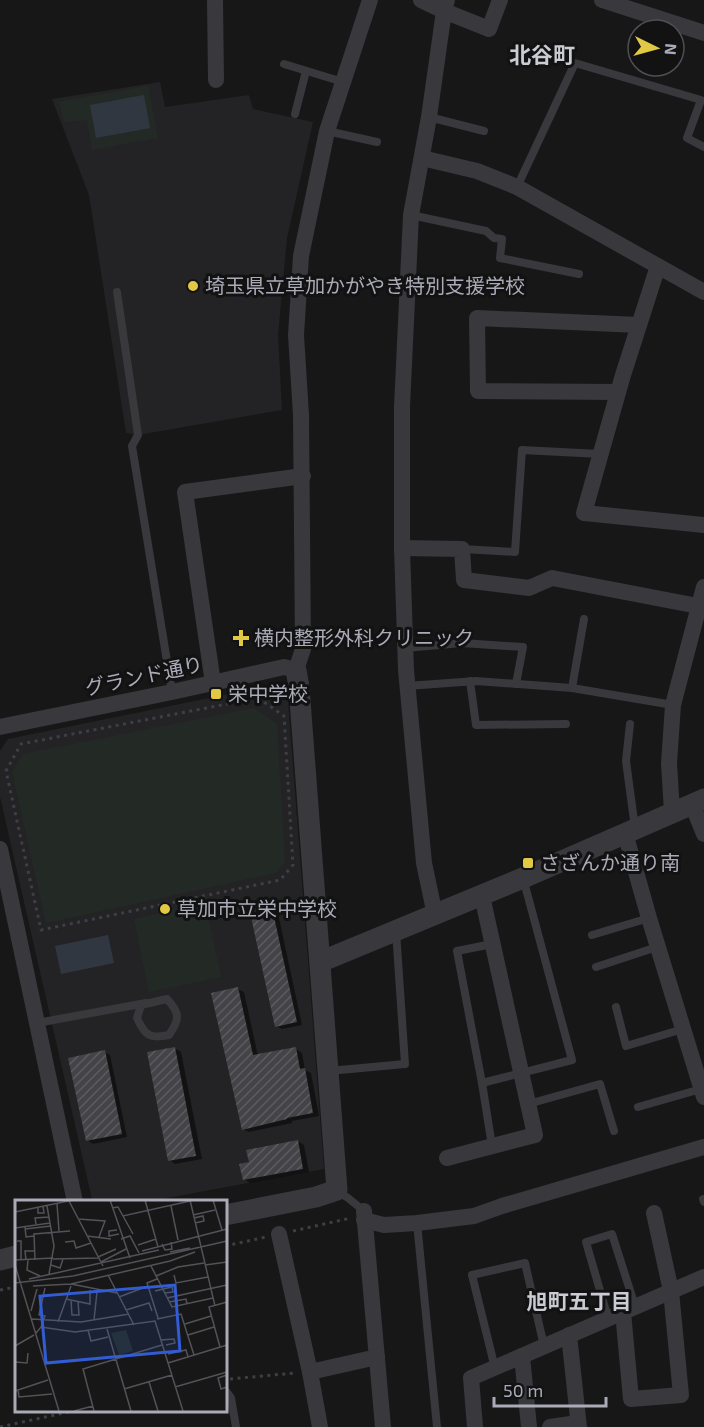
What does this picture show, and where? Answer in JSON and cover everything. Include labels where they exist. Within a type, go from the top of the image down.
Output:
[{"type":"street","points":[[215,0],[216,80]]},
{"type":"street","points":[[226,1215],[316,1197],[337,1190],[296,670],[303,649],[303,476],[302,415],[296,335],[301,256],[327,131],[370,0]]},
{"type":"street","points":[[421,0],[446,6],[489,29],[500,0]]},
{"type":"street","points":[[602,0],[704,33]]},
{"type":"street","points":[[435,915],[424,863],[407,686],[402,548],[402,407],[411,215],[446,6]]},
{"type":"street","points":[[422,158],[477,171],[517,187],[704,292]]},
{"type":"street","points":[[658,266],[618,392],[584,513],[704,525]]},
{"type":"street","points":[[618,392],[478,391],[477,318],[639,325]]},
{"type":"street","points":[[213,683],[185,492],[303,476]]},
{"type":"street","points":[[402,548],[462,549],[465,580],[529,588],[552,578],[699,606]]},
{"type":"street","points":[[704,589],[673,705],[669,763],[704,834]]},
{"type":"street","name":"グランド通り","points":[[0,727],[284,667],[296,670]]},
{"type":"street","points":[[320,962],[482,896],[689,805]]},
{"type":"street","points":[[630,831],[657,947],[703,1093]]},
{"type":"street","points":[[0,849],[75,1200]]},
{"type":"street","points":[[447,1158],[535,1135],[482,896]]},
{"type":"street","points":[[383,1427],[364,1216],[384,1225],[474,1216],[704,1147]]},
{"type":"street","points":[[622,1312],[631,1399],[681,1395],[671,1291],[654,1214]]},
{"type":"street","points":[[279,1234],[320,1427]]},
{"type":"street","points":[[0,1260],[15,1256]]},
{"type":"street","points":[[475,1427],[471,1378],[704,1277]]},
{"type":"street","points":[[550,1427],[578,1425],[569,1335]]},
{"type":"street","points":[[522,1356],[529,1427]]},
{"type":"street","points":[[310,1372],[377,1357]]},
{"type":"lane","points":[[517,187],[574,63],[701,100],[687,138],[704,147]]},
{"type":"lane","points":[[284,64],[343,82]]},
{"type":"lane","points":[[295,114],[306,71]]},
{"type":"lane","points":[[429,117],[484,131]]},
{"type":"lane","points":[[327,131],[377,142]]},
{"type":"lane","points":[[411,215],[486,231],[502,239],[500,258],[579,274]]},
{"type":"lane","points":[[117,292],[138,435],[132,446],[172,692]]},
{"type":"lane","points":[[462,549],[514,552],[522,450],[600,454]]},
{"type":"lane","points":[[572,688],[584,619]]},
{"type":"lane","points":[[405,648],[462,643],[523,647],[516,684]]},
{"type":"lane","points":[[407,686],[470,681],[572,688],[673,705]]},
{"type":"lane","points":[[470,681],[477,725],[566,724]]},
{"type":"lane","points":[[630,724],[626,761],[630,831]]},
{"type":"lane","points":[[482,1083],[572,1060],[523,878]]},
{"type":"lane","points":[[592,935],[649,918]]},
{"type":"lane","points":[[328,1071],[405,1064],[396,931]]},
{"type":"lane","points":[[492,944],[457,951],[492,1146]]},
{"type":"lane","points":[[596,967],[657,947]]},
{"type":"lane","points":[[37,1023],[154,1001],[167,999],[176,1009],[177,1023],[169,1035],[155,1038],[143,1031],[140,1025],[137,1018],[141,1005],[154,1001]]},
{"type":"lane","points":[[616,1007],[626,1046],[683,1029]]},
{"type":"lane","points":[[528,1104],[600,1084],[614,1131]]},
{"type":"lane","points":[[638,1107],[703,1093]]},
{"type":"lane","points":[[337,1190],[348,1198],[364,1216]]},
{"type":"lane","points":[[417,1223],[437,1427]]},
{"type":"lane","points":[[612,1234],[622,1312],[586,1242],[612,1234]]},
{"type":"lane","points":[[495,1368],[472,1275],[525,1263],[544,1346]]},
{"type":"lane","points":[[226,1391],[231,1398],[236,1427]]},
{"type":"path","points":[[258,698],[284,716],[293,866],[280,880],[41,930],[6,771],[21,744],[258,698]]},
{"type":"path","points":[[0,1290],[15,1287]]},
{"type":"path","points":[[226,1380],[310,1372]]},
{"type":"path","points":[[0,1427],[68,1412]]},
{"type":"shaded area","name":"埼玉県立草加かがやき特別支援学校","points":[[160,82],[165,107],[249,95],[253,109],[313,122],[287,238],[278,335],[282,410],[138,435],[126,433],[89,195],[52,99]]},
{"type":"shaded area","points":[[148,86],[158,138],[92,150],[87,120],[64,122],[59,102]]},
{"type":"shaded area","points":[[144,95],[150,128],[96,138],[90,105]]},
{"type":"shaded area","name":"草加市立栄中学校","points":[[268,686],[288,701],[324,1169],[157,1200],[92,1199],[0,797],[0,751],[8,739]]},
{"type":"shaded area","points":[[254,708],[277,724],[285,862],[276,873],[46,923],[12,772],[23,754]]},
{"type":"shaded area","points":[[205,903],[221,977],[149,992],[134,919]]},
{"type":"shaded area","points":[[108,935],[114,963],[61,974],[55,946]]},
{"type":"building","points":[[273,912],[297,1022],[275,1027],[251,917]]},
{"type":"building","points":[[238,987],[253,1055],[296,1047],[300,1069],[305,1068],[313,1113],[242,1130],[211,993]]},
{"type":"building","points":[[175,1047],[196,1156],[168,1161],[147,1052]]},
{"type":"building","points":[[105,1050],[122,1134],[86,1141],[68,1058]]},
{"type":"building","points":[[298,1140],[303,1169],[243,1180],[239,1164],[249,1162],[246,1150]]},
{"type":"place","name":"埼玉県立草加かがやき特別支援学校","points":[[193,286]]},
{"type":"place","name":"横内整形外科クリニック","points":[[241,638]]},
{"type":"place","name":"栄中学校","points":[[216,694]]},
{"type":"place","name":"さざんか通り南","points":[[528,863]]},
{"type":"place","name":"草加市立栄中学校","points":[[165,909]]},
{"type":"district","name":"北谷町","points":[[542,55]]},
{"type":"district","name":"旭町五丁目","points":[[579,1302]]}]
